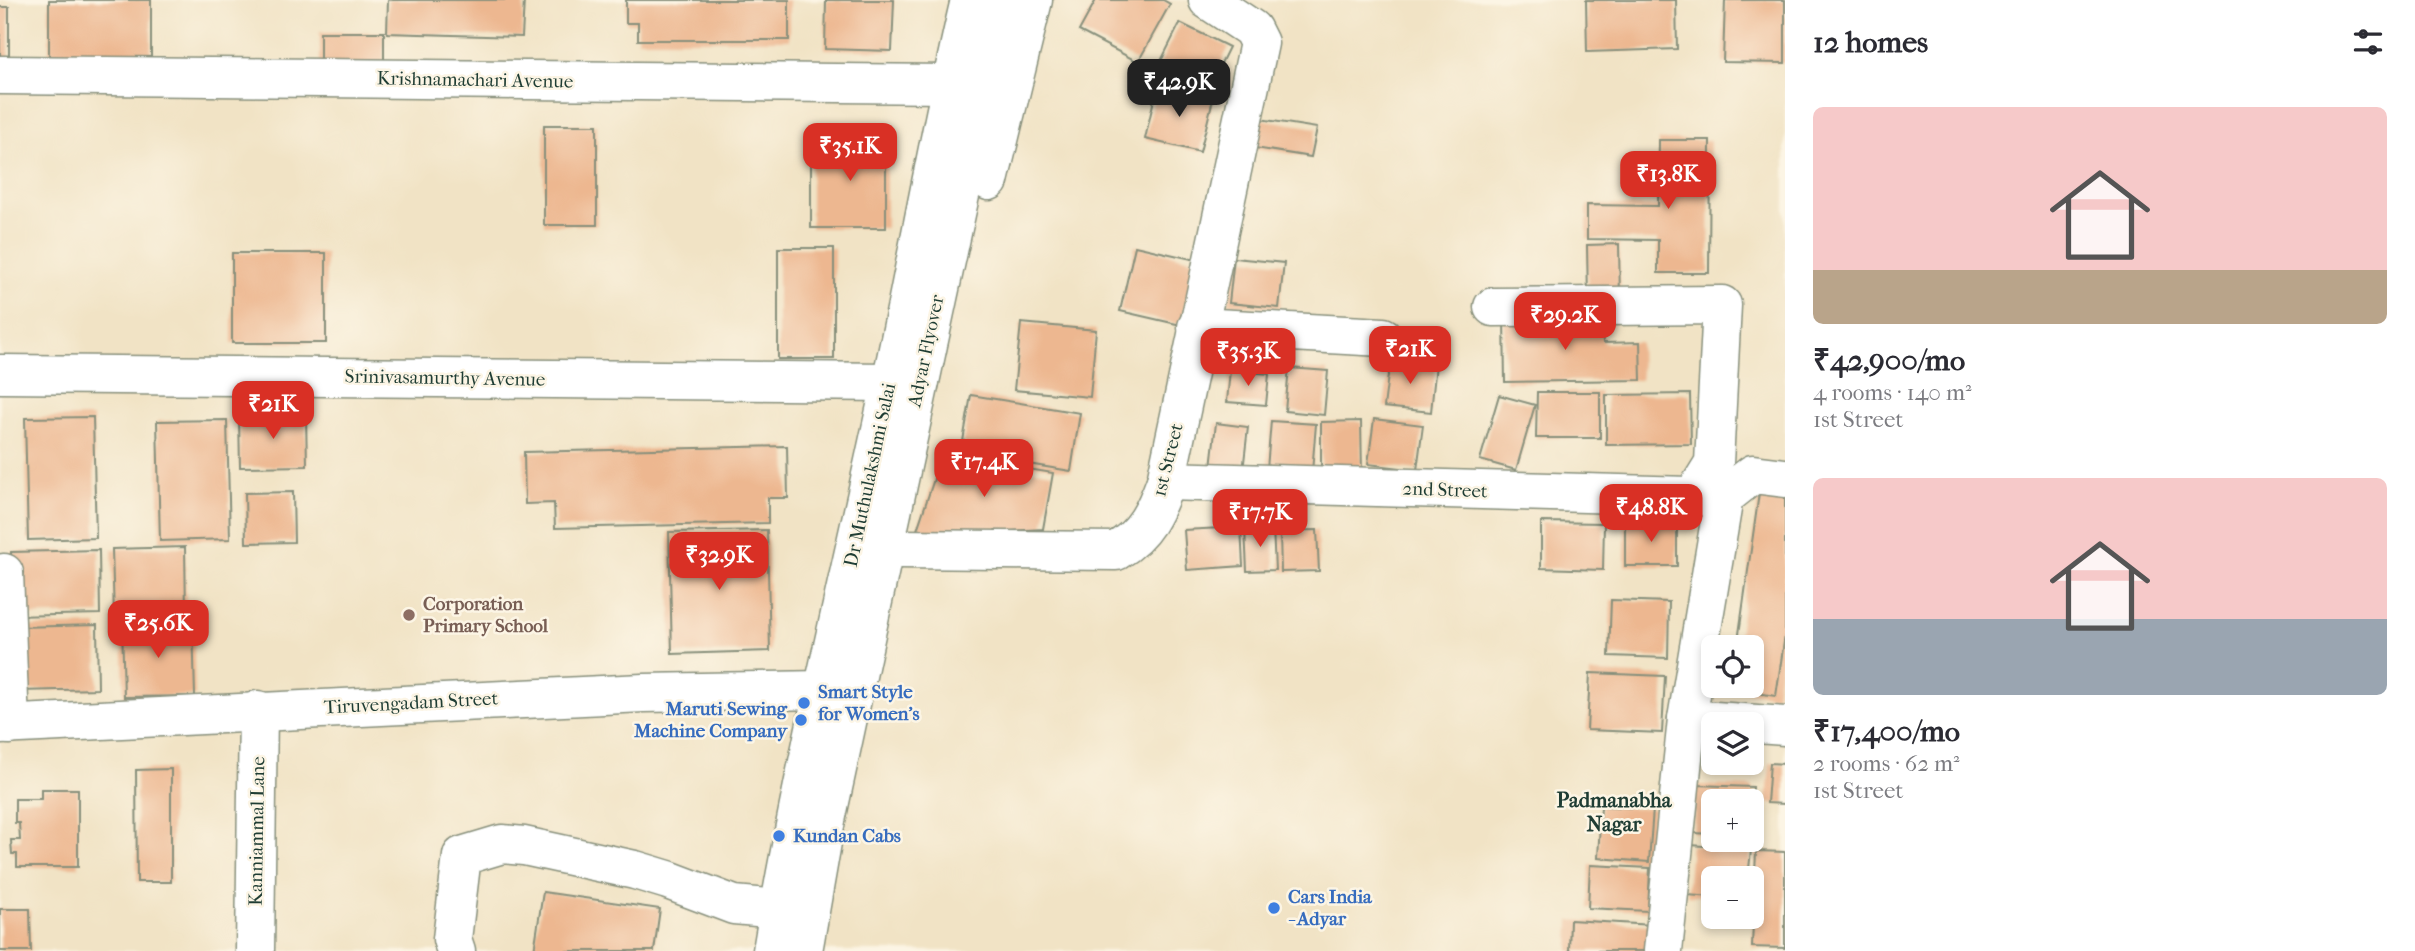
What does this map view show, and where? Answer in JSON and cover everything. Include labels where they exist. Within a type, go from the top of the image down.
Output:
[{"type":"street","name":"Dr Muthulakshmi Salai","points":[[772,951],[823,690],[891,382],[950,84],[970,0]]},
{"type":"street","name":"Adyar Flyover","points":[[817,867],[980,102],[998,0]]},
{"type":"street","points":[[803,951],[817,867],[841,837],[898,549],[1033,0]]},
{"type":"street","name":"1st Street","points":[[898,549],[1116,551],[1130,543],[1145,528],[1155,511],[1166,481],[1259,43],[1252,29],[1208,0]]},
{"type":"street","name":"Krishnamachari Avenue","points":[[0,75],[950,84]]},
{"type":"street","points":[[1493,307],[1721,305],[1714,463],[1708,497],[1663,951]]},
{"type":"street","points":[[1197,327],[1384,337]]},
{"type":"street","name":"Srinivasamurthy Avenue","points":[[0,374],[891,382]]},
{"type":"street","points":[[1708,497],[1754,474],[1785,478]]},
{"type":"street","name":"2nd Street","points":[[1166,481],[1708,497]]},
{"type":"street","points":[[4,573],[5,725]]},
{"type":"street","name":"Tiruvengadam Street","points":[[5,725],[258,710],[643,693],[823,690]]},
{"type":"street","name":"Kanniammal Lane","points":[[255,951],[258,710]]},
{"type":"street","points":[[1687,719],[1785,726]]},
{"type":"street","points":[[456,951],[452,939],[462,856],[502,844],[635,870],[734,905],[780,909]]},
{"type":"building","points":[[49,0],[151,0],[151,60],[49,60]]},
{"type":"building","points":[[388,0],[524,0],[522,37],[387,33]]},
{"type":"building","points":[[626,0],[789,0],[789,40],[638,40],[638,23],[626,23]]},
{"type":"building","points":[[826,0],[894,0],[892,51],[825,49]]},
{"type":"building","points":[[1096,0],[1163,0],[1170,4],[1138,62],[1079,31]]},
{"type":"building","points":[[1586,0],[1676,0],[1677,49],[1587,52]]},
{"type":"building","points":[[1725,0],[1785,0],[1785,63],[1723,62]]},
{"type":"building","points":[[0,7],[9,7],[9,65],[0,65]]},
{"type":"building","points":[[1180,23],[1229,47],[1205,96],[1156,71]]},
{"type":"building","points":[[320,32],[384,32],[384,73],[320,73]]},
{"type":"building","points":[[1157,86],[1213,99],[1200,152],[1145,139]]},
{"type":"building","points":[[1260,119],[1317,128],[1311,157],[1255,148]]},
{"type":"building","points":[[544,125],[597,125],[597,225],[544,225]]},
{"type":"building","points":[[811,139],[894,139],[894,163],[886,163],[886,228],[811,228]]},
{"type":"building","points":[[1659,140],[1710,140],[1709,273],[1658,273],[1658,240],[1587,239],[1587,205],[1658,206]]},
{"type":"building","points":[[1619,244],[1620,300],[1588,300],[1587,245]]},
{"type":"building","points":[[1135,246],[1196,260],[1181,325],[1120,311]]},
{"type":"building","points":[[778,248],[834,248],[834,359],[778,359]]},
{"type":"building","points":[[232,253],[326,253],[326,343],[232,343]]},
{"type":"building","points":[[1234,258],[1284,263],[1279,308],[1229,303]]},
{"type":"building","points":[[1582,316],[1583,331],[1602,331],[1603,343],[1640,342],[1641,380],[1505,382],[1504,317]]},
{"type":"building","points":[[1021,323],[1096,330],[1090,397],[1014,390]]},
{"type":"building","points":[[1390,359],[1436,364],[1431,412],[1384,407]]},
{"type":"building","points":[[1289,368],[1328,371],[1324,415],[1285,411]]},
{"type":"building","points":[[1230,370],[1269,374],[1266,405],[1227,402]]},
{"type":"building","points":[[1537,392],[1600,392],[1600,438],[1536,438]]},
{"type":"building","points":[[1690,394],[1691,444],[1606,445],[1606,395]]},
{"type":"building","points":[[971,395],[1080,413],[1071,471],[961,453]]},
{"type":"building","points":[[1499,395],[1535,405],[1516,470],[1480,460]]},
{"type":"building","points":[[306,415],[307,466],[240,467],[239,417]]},
{"type":"building","points":[[93,417],[96,538],[28,540],[25,418]]},
{"type":"building","points":[[1374,419],[1423,425],[1417,470],[1368,464]]},
{"type":"building","points":[[227,420],[230,539],[160,541],[157,421]]},
{"type":"building","points":[[1271,421],[1316,424],[1312,472],[1267,469]]},
{"type":"building","points":[[1361,421],[1362,475],[1321,475],[1321,422]]},
{"type":"building","points":[[1216,423],[1248,427],[1243,471],[1211,467]]},
{"type":"building","points":[[787,446],[788,498],[768,498],[768,523],[555,528],[554,503],[525,504],[524,452]]},
{"type":"building","points":[[942,455],[1053,473],[1043,529],[915,536]]},
{"type":"building","points":[[293,492],[294,542],[246,543],[245,493]]},
{"type":"building","points":[[1759,493],[1785,497],[1785,635],[1776,696],[1764,694],[1764,635],[1739,635]]},
{"type":"building","points":[[1541,522],[1604,523],[1603,570],[1541,568]]},
{"type":"building","points":[[1625,522],[1677,522],[1677,566],[1625,566]]},
{"type":"building","points":[[1241,527],[1243,566],[1187,570],[1184,530]]},
{"type":"building","points":[[1273,527],[1275,570],[1247,571],[1245,528]]},
{"type":"building","points":[[767,530],[770,651],[672,654],[669,532]]},
{"type":"building","points":[[1317,530],[1319,571],[1281,572],[1280,531]]},
{"type":"building","points":[[185,547],[186,614],[114,616],[112,549]]},
{"type":"building","points":[[99,550],[100,614],[12,616],[11,552]]},
{"type":"building","points":[[1611,600],[1669,602],[1668,658],[1609,656]]},
{"type":"building","points":[[193,622],[195,696],[124,697],[122,623]]},
{"type":"building","points":[[97,625],[98,689],[19,691],[18,627]]},
{"type":"building","points":[[1590,673],[1665,676],[1662,733],[1587,730]]},
{"type":"building","points":[[1770,763],[1785,764],[1785,804],[1767,803]]},
{"type":"building","points":[[171,769],[171,882],[137,882],[136,770]]},
{"type":"building","points":[[1695,785],[1753,787],[1701,789],[1701,833],[1693,833]]},
{"type":"building","points":[[41,789],[78,789],[78,867],[17,867],[17,854],[12,854],[11,840],[20,840],[19,823],[15,823],[15,799],[41,799]]},
{"type":"building","points":[[1601,806],[1653,809],[1649,862],[1598,858]]},
{"type":"building","points":[[1691,845],[1701,846],[1701,852],[1751,852],[1749,866],[1701,866],[1701,896],[1687,895]]},
{"type":"building","points":[[1756,852],[1785,852],[1785,948],[1752,947],[1753,929],[1764,929],[1764,866],[1755,866]]},
{"type":"building","points":[[1590,865],[1650,868],[1648,911],[1588,908]]},
{"type":"building","points":[[543,892],[660,909],[654,951],[534,951]]},
{"type":"building","points":[[0,909],[30,909],[31,951],[0,951]]},
{"type":"building","points":[[1570,920],[1652,925],[1650,951],[1569,951]]},
{"type":"place","name":"Corporation Primary School","points":[[409,615]]},
{"type":"place","name":"Smart Style for Women's","points":[[804,703]]},
{"type":"place","name":"Maruti Sewing Machine Company","points":[[801,720]]},
{"type":"place","name":"Kundan Cabs","points":[[779,836]]},
{"type":"place","name":"Cars India - Adyar","points":[[1274,908]]},
{"type":"district","name":"Padmanabha Nagar","points":[[1614,812]]}]
